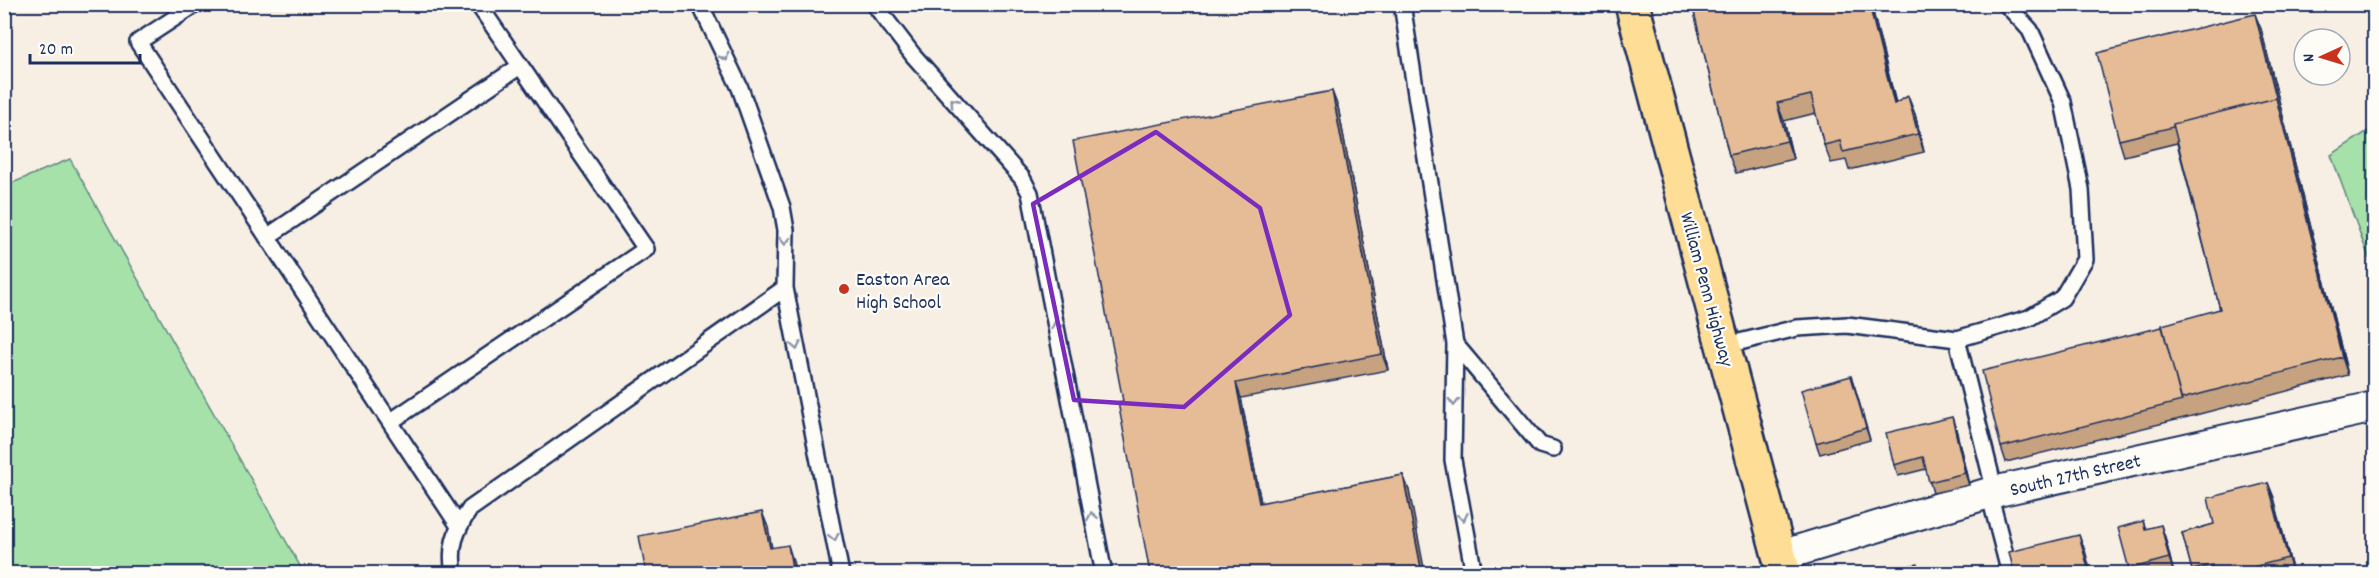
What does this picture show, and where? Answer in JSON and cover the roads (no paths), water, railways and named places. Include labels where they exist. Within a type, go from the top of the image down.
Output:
[{"type":"main road","name":"William Penn Highway","points":[[1632,4],[1782,565]]},
{"type":"street","name":"South 27th Street","points":[[1782,565],[1992,492],[2374,407]]},
{"type":"lane","points":[[196,4],[138,42],[459,526]]},
{"type":"lane","points":[[390,422],[646,249],[478,4]]},
{"type":"lane","points":[[700,4],[740,88],[776,187],[786,230],[785,288],[841,573]]},
{"type":"lane","points":[[874,4],[913,55],[1022,178],[1030,193],[1104,573]]},
{"type":"lane","points":[[1402,4],[1455,344],[1453,460],[1474,573]]},
{"type":"lane","points":[[1724,346],[1797,328],[1847,325],[1957,339],[2029,318],[2062,298],[2085,259],[2081,189],[2063,102],[2030,30],[2006,4]]},
{"type":"lane","points":[[267,237],[520,66]]},
{"type":"lane","points":[[454,573],[452,543],[470,509],[785,288]]},
{"type":"lane","points":[[1957,339],[2010,573]]},
{"type":"lane","points":[[1455,344],[1540,445],[1554,449]]},
{"type":"place","name":"Easton Area High School","points":[[844,289]]}]
